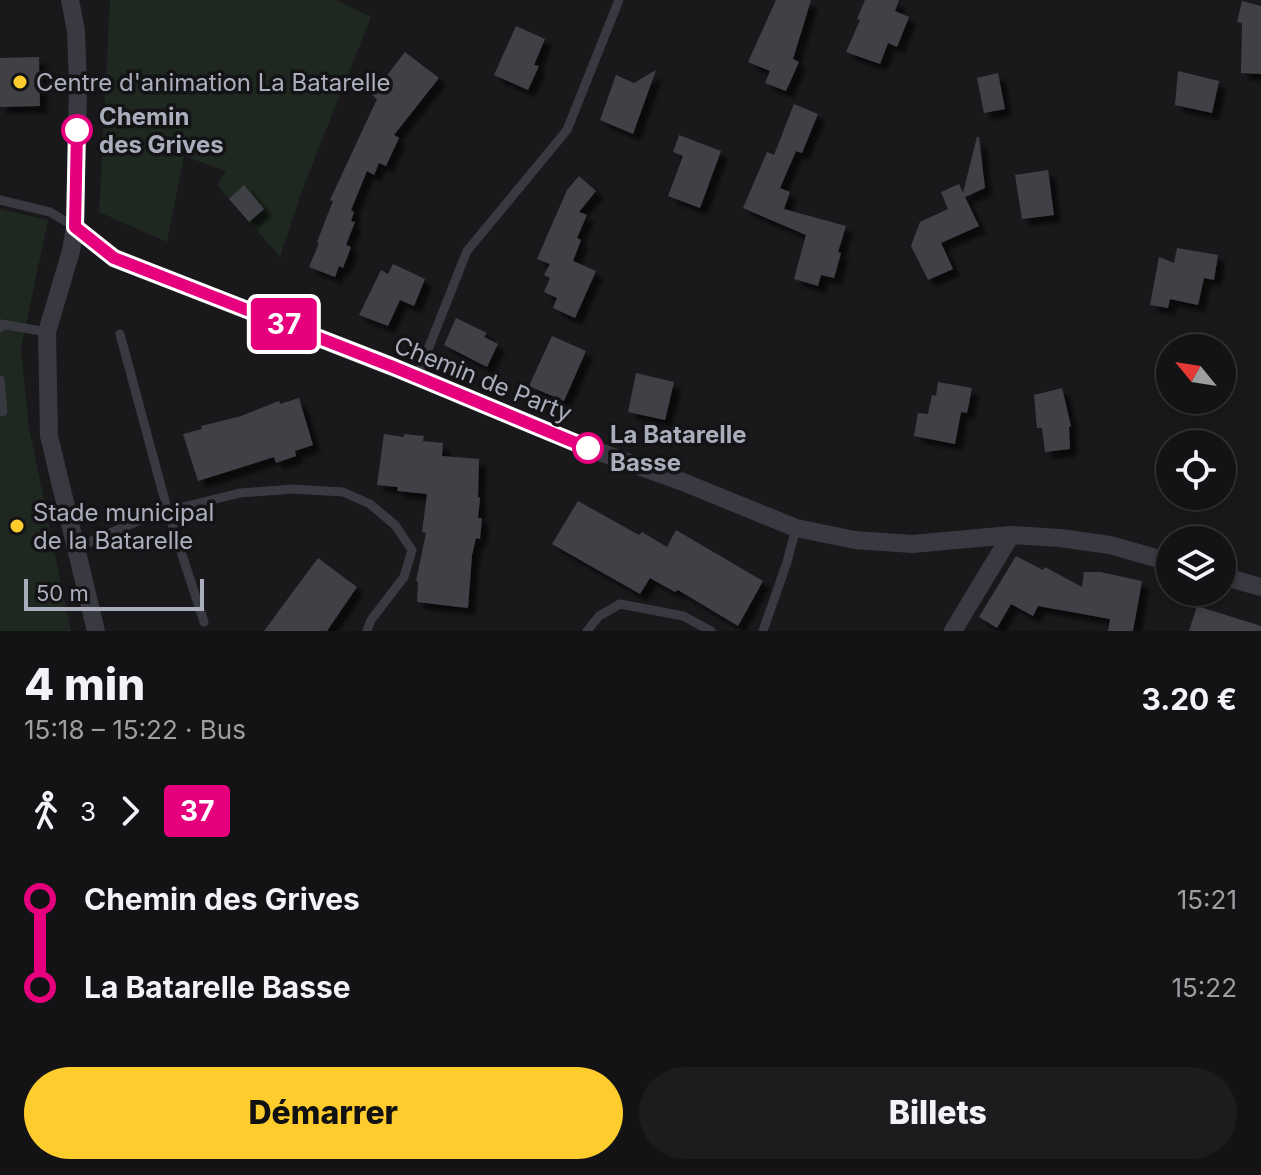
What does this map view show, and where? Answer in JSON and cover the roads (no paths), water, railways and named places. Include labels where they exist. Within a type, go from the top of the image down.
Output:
[{"type":"street","points":[[70,0],[76,31],[77,72],[75,227],[47,332],[49,436],[96,631]]},
{"type":"street","name":"Chemin de Party","points":[[75,227],[114,258],[796,528],[855,540],[912,544],[1011,535],[1060,538],[1110,545],[1156,558]]},
{"type":"street","points":[[953,631],[1011,535]]},
{"type":"street","points":[[1236,580],[1261,587]]},
{"type":"lane","points":[[417,377],[467,251],[567,130],[619,0]]},
{"type":"lane","points":[[0,200],[50,212],[75,227]]},
{"type":"lane","points":[[0,328],[1,324],[47,332]]},
{"type":"lane","points":[[120,334],[168,512],[204,622]]},
{"type":"lane","points":[[0,380],[3,412]]},
{"type":"lane","points":[[76,548],[138,521],[240,493],[293,489],[343,492],[370,504],[395,525],[412,550],[404,577],[371,620],[367,631]]},
{"type":"lane","points":[[763,631],[796,528]]},
{"type":"lane","points":[[587,631],[599,616],[620,604],[683,616],[711,631]]},
{"type":"place","name":"Centre d'animation La Batarelle","points":[[20,82]]},
{"type":"place","name":"Chemin des Grives","points":[[77,130]]},
{"type":"place","name":"La Batarelle Basse","points":[[588,448]]},
{"type":"place","name":"Stade municipal de la Batarelle","points":[[17,526]]}]
